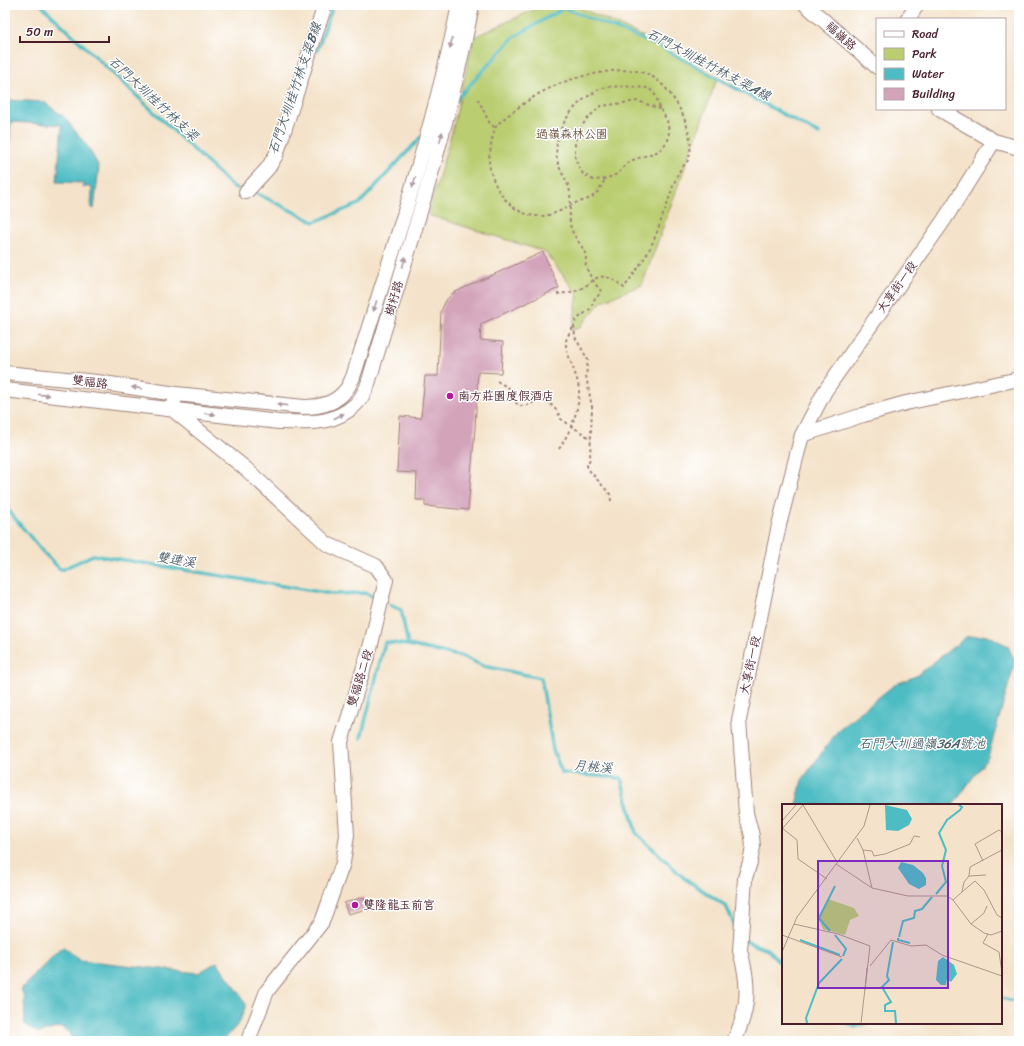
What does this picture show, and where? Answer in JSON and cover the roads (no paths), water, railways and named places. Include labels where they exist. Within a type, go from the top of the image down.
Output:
[{"type":"street","points":[[246,192],[268,168],[276,155],[325,5]]},
{"type":"street","name":"樹籽路","points":[[176,394],[304,407],[318,407],[331,402],[345,392],[353,377],[422,158],[448,58],[458,5]]},
{"type":"street","name":"樹籽路","points":[[5,390],[278,422],[327,421],[339,416],[356,404],[367,387],[437,156],[465,42],[472,5]]},
{"type":"street","name":"福嶺路","points":[[806,5],[876,65]]},
{"type":"street","points":[[909,18],[918,5]]},
{"type":"street","points":[[941,110],[994,141],[1018,146]]},
{"type":"street","name":"大享街一段","points":[[734,1041],[745,1014],[747,1003],[747,990],[740,951],[745,878],[753,847],[752,836],[746,813],[739,720],[779,526],[802,435],[825,391],[944,220],[994,141]]},
{"type":"street","name":"雙福路","points":[[5,373],[97,382],[176,394]]},
{"type":"street","points":[[802,435],[906,403],[1019,379]]},
{"type":"street","points":[[172,409],[176,394]]},
{"type":"street","name":"雙福路二段","points":[[172,409],[246,470],[327,544],[376,566],[386,580],[370,644],[340,742],[347,835],[343,863],[322,922],[267,991],[248,1041]]},
{"type":"water","points":[[9,100],[44,102],[64,117],[88,147],[99,167],[94,209],[91,207],[92,187],[83,187],[83,183],[57,182],[62,125],[11,122],[7,177],[5,177],[5,103]]},
{"type":"water","name":"石門大圳過嶺36A號池","points":[[987,635],[1008,646],[1015,662],[988,757],[954,804],[796,804],[802,780],[839,729],[894,685],[916,676],[966,637]]},
{"type":"water","points":[[62,947],[80,960],[198,973],[217,962],[239,992],[246,1005],[239,1023],[223,1041],[70,1041],[71,1033],[61,1027],[38,1033],[25,1024],[24,997],[21,989]]},
{"type":"waterway","name":"石門大圳桂竹林支渠","points":[[41,5],[233,187],[237,188]]},
{"type":"waterway","name":"石門大圳桂竹林支渠B線","points":[[317,51],[333,5]]},
{"type":"waterway","name":"石門大圳桂竹林支渠A線","points":[[456,100],[514,37],[564,8],[659,46],[819,134]]},
{"type":"waterway","name":"石門大圳桂竹林支渠A線","points":[[252,191],[314,222],[359,204],[421,137]]},
{"type":"waterway","name":"雙連溪","points":[[5,511],[8,510],[42,551],[61,570],[93,555],[332,594],[365,593],[372,596]]},
{"type":"waterway","name":"雙連溪","points":[[390,605],[401,610],[408,645]]},
{"type":"waterway","name":"月桃溪","points":[[361,738],[385,642],[408,645],[464,657],[483,666],[541,678],[553,750],[562,773],[621,778],[636,833],[684,878],[726,906],[736,928]]},
{"type":"waterway","name":"月桃溪","points":[[745,941],[768,950],[782,965]]},
{"type":"waterway","name":"月桃溪","points":[[1002,998],[1019,1002]]},
{"type":"waterway","name":"月桃溪","points":[[849,1024],[855,1027],[863,1024]]},
{"type":"place","name":"南方莊園度假酒店","points":[[450,396]]},
{"type":"place","name":"雙隆龍玉前宮","points":[[355,905]]},
{"type":"park label","name":"過嶺森林公園","points":[[572,134]]}]
